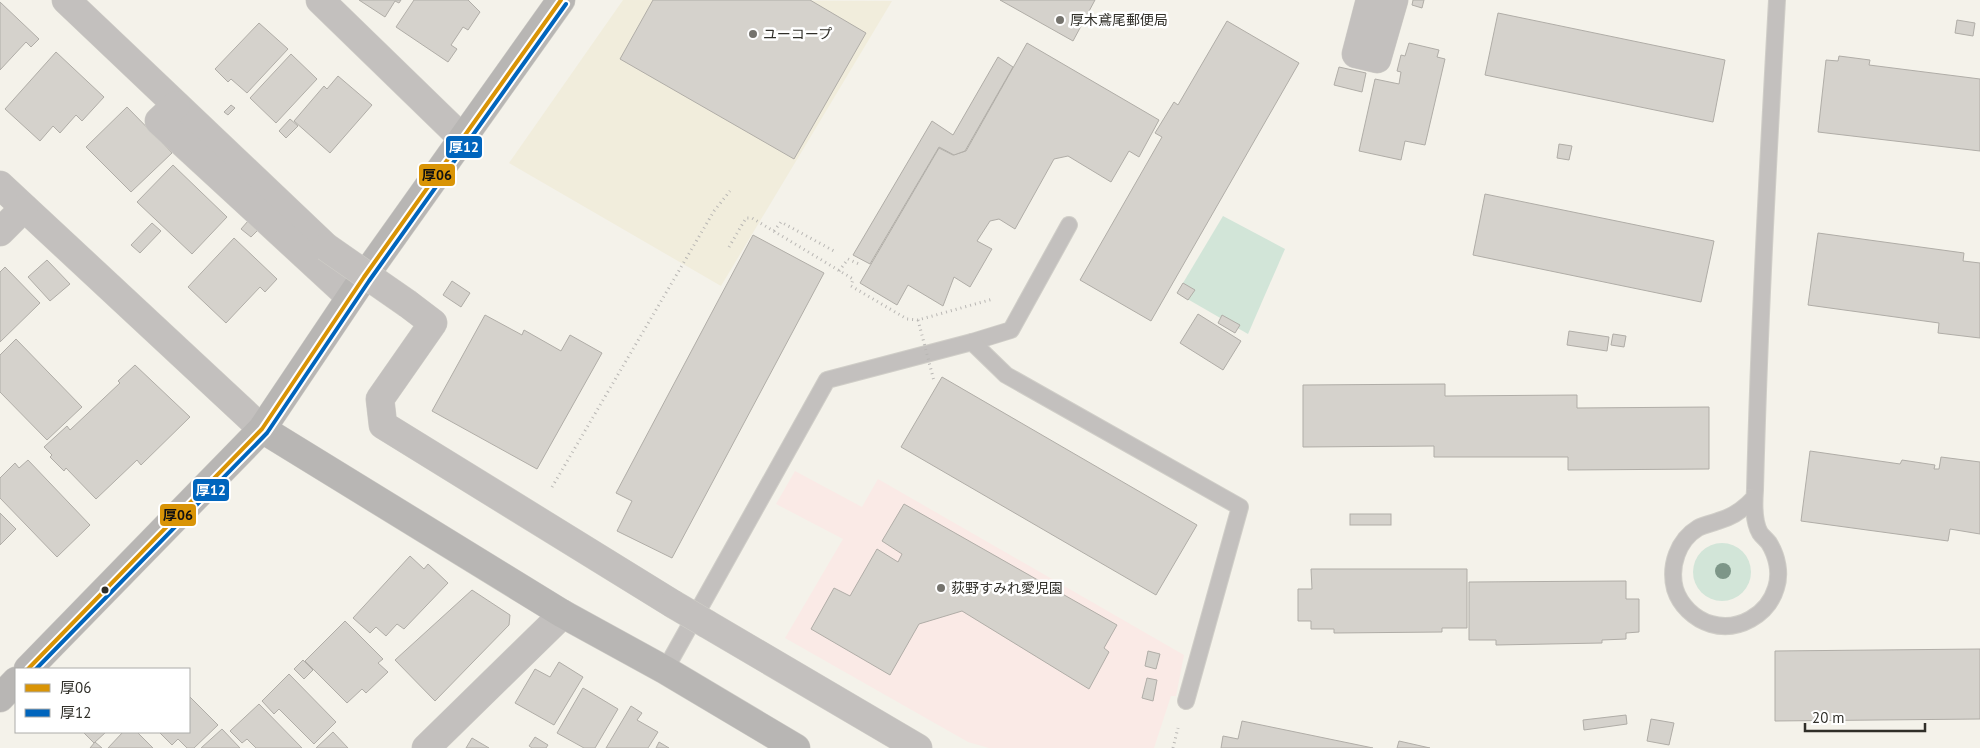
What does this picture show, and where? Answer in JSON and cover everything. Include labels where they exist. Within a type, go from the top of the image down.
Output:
[{"type":"street","points":[[66,0],[326,247],[433,323],[380,399],[383,425],[673,604],[918,748]]},
{"type":"street","points":[[320,0],[463,139]]},
{"type":"street","points":[[29,668],[262,429],[350,297],[561,0]]},
{"type":"street","points":[[1370,0],[1356,54],[1378,59],[1394,0]]},
{"type":"street","points":[[176,105],[159,121],[350,297]]},
{"type":"street","points":[[0,185],[262,429],[563,614],[665,670],[796,748]]},
{"type":"street","points":[[0,232],[24,208]]},
{"type":"street","points":[[426,748],[563,614]]},
{"type":"street","points":[[0,698],[15,683]]},
{"type":"lane","points":[[1754,498],[1743,509],[1705,525],[1692,533],[1680,546],[1673,569],[1675,587],[1681,602],[1698,618],[1712,624],[1726,626],[1742,623],[1759,614],[1772,599],[1777,586],[1778,564],[1774,551],[1760,533],[1755,517],[1754,498],[1758,341],[1777,0]]},
{"type":"lane","points":[[665,670],[827,380],[1012,330],[1069,225]]},
{"type":"lane","points":[[972,342],[1006,375],[1240,507],[1186,701]]},
{"type":"lane","points":[[1718,521],[1743,523],[1760,533]]},
{"type":"path","points":[[534,518],[714,211],[730,191]]},
{"type":"path","points":[[729,247],[746,218],[752,218],[853,279],[851,286],[907,319],[918,320],[1034,288]]},
{"type":"path","points":[[774,231],[781,222],[834,251]]},
{"type":"path","points":[[839,271],[848,259],[862,265]]},
{"type":"path","points":[[918,320],[934,381]]},
{"type":"shaded area","points":[[623,0],[892,1],[721,286],[509,163]]},
{"type":"shaded area","name":"荻野すみれ愛児園","points":[[795,471],[862,507],[878,479],[1184,655],[1176,696],[1171,696],[1154,748],[989,748],[968,742],[785,638],[843,539],[776,504]]},
{"type":"green space","points":[[1223,216],[1285,249],[1248,334],[1177,293]]},
{"type":"green space","points":[[1722,543],[1733,545],[1746,556],[1751,572],[1749,583],[1738,596],[1722,601],[1711,599],[1698,588],[1693,572],[1695,561],[1706,548]]},
{"type":"building","points":[[359,0],[401,0],[399,3],[395,1],[385,17]]},
{"type":"building","points":[[414,0],[468,0],[480,12],[468,30],[463,27],[451,45],[457,49],[448,62],[396,27]]},
{"type":"building","points":[[653,0],[810,0],[866,33],[794,159],[620,59]]},
{"type":"building","name":"厚木鳶尾郵便局","points":[[1000,0],[1095,0],[1073,41]]},
{"type":"building","points":[[1413,0],[1424,0],[1422,8],[1412,5]]},
{"type":"building","points":[[0,2],[39,39],[31,47],[26,42],[0,70]]},
{"type":"building","points":[[1498,13],[1725,60],[1713,122],[1485,75]]},
{"type":"building","points":[[1957,20],[1975,23],[1973,36],[1955,33]]},
{"type":"building","points":[[1227,21],[1299,63],[1151,321],[1080,280],[1162,137],[1155,133],[1174,102],[1178,105]]},
{"type":"building","points":[[259,23],[288,49],[247,93],[231,79],[228,82],[215,69]]},
{"type":"building","points":[[1027,43],[1159,120],[1139,157],[1129,151],[1111,182],[1068,156],[1054,159],[1015,229],[999,219],[990,221],[977,241],[992,249],[970,287],[954,277],[943,306],[908,285],[897,305],[860,283],[939,148],[953,155],[966,151]]},
{"type":"building","points":[[1409,43],[1439,50],[1437,57],[1445,59],[1425,145],[1405,141],[1401,160],[1359,151],[1375,79],[1399,84],[1401,72],[1397,71],[1401,55],[1405,56]]},
{"type":"building","points":[[56,52],[104,97],[82,121],[76,115],[60,133],[53,126],[40,141],[5,109]]},
{"type":"building","points":[[291,54],[317,79],[276,123],[250,98]]},
{"type":"building","points":[[1839,56],[1870,60],[1869,65],[1980,79],[1980,151],[1818,132],[1826,60],[1838,61]]},
{"type":"building","points":[[998,57],[1013,67],[965,151],[954,155],[939,147],[870,264],[853,255],[932,121],[953,135]]},
{"type":"building","points":[[1339,67],[1366,73],[1362,92],[1334,85]]},
{"type":"building","points":[[338,76],[372,105],[330,153],[294,121],[324,86],[327,89]]},
{"type":"building","points":[[231,105],[235,108],[228,115],[224,112]]},
{"type":"building","points":[[127,107],[172,153],[131,192],[86,147]]},
{"type":"building","points":[[290,119],[298,126],[286,138],[279,131]]},
{"type":"building","points":[[1559,144],[1572,146],[1569,160],[1557,158]]},
{"type":"building","points":[[173,165],[227,217],[192,254],[137,202]]},
{"type":"building","points":[[1485,194],[1714,241],[1701,302],[1473,255]]},
{"type":"building","points":[[248,221],[258,230],[251,237],[241,229]]},
{"type":"building","points":[[152,223],[161,231],[140,253],[131,245]]},
{"type":"building","points":[[1818,233],[1964,253],[1963,261],[1980,263],[1980,338],[1938,333],[1939,323],[1808,305]]},
{"type":"building","points":[[753,235],[824,273],[672,558],[617,531],[632,501],[616,493]]},
{"type":"building","points":[[234,238],[277,279],[265,292],[260,287],[226,323],[188,287]]},
{"type":"building","points":[[47,260],[70,284],[50,301],[28,277]]},
{"type":"building","points":[[5,267],[40,303],[0,342],[0,272]]},
{"type":"building","points":[[452,281],[470,293],[461,307],[443,295]]},
{"type":"building","points":[[1183,283],[1195,290],[1188,300],[1177,293]]},
{"type":"building","points":[[1198,314],[1241,341],[1223,370],[1180,343]]},
{"type":"building","points":[[485,315],[522,335],[524,330],[561,351],[570,335],[602,353],[537,469],[432,411]]},
{"type":"building","points":[[1222,315],[1240,325],[1235,333],[1218,323]]},
{"type":"building","points":[[1569,331],[1609,337],[1607,351],[1567,345]]},
{"type":"building","points":[[1613,334],[1626,336],[1624,347],[1611,345]]},
{"type":"building","points":[[16,339],[82,407],[47,440],[0,392],[0,355]]},
{"type":"building","points":[[135,365],[190,417],[141,465],[137,460],[96,499],[66,468],[64,471],[50,457],[52,455],[44,447],[67,426],[70,430],[120,383],[118,381]]},
{"type":"building","points":[[942,377],[1197,525],[1156,595],[901,447]]},
{"type":"building","points":[[1445,384],[1445,396],[1577,395],[1577,408],[1709,407],[1709,469],[1568,470],[1568,457],[1434,457],[1434,446],[1303,447],[1303,385]]},
{"type":"building","points":[[1810,451],[1900,464],[1902,460],[1935,465],[1934,469],[1939,469],[1941,457],[1980,462],[1980,534],[1950,529],[1948,541],[1801,521]]},
{"type":"building","points":[[28,460],[90,525],[57,557],[0,498],[0,478],[15,463],[19,468]]},
{"type":"building","points":[[904,504],[1117,625],[1104,648],[1109,652],[1089,689],[962,611],[919,624],[890,675],[811,629],[834,588],[850,596],[877,549],[898,562],[902,554],[882,541]]},
{"type":"building","points":[[0,513],[16,529],[0,545]]},
{"type":"building","points":[[1350,514],[1391,514],[1391,525],[1350,525]]},
{"type":"building","points":[[410,556],[424,569],[428,564],[448,583],[404,629],[397,624],[386,636],[376,627],[370,633],[353,618]]},
{"type":"building","points":[[1311,569],[1467,569],[1467,628],[1442,628],[1442,632],[1334,633],[1334,629],[1311,629],[1311,621],[1298,621],[1298,589],[1312,589]]},
{"type":"building","points":[[1626,581],[1626,599],[1639,599],[1639,632],[1626,633],[1626,639],[1602,640],[1602,643],[1496,645],[1496,640],[1469,640],[1469,582]]},
{"type":"building","points":[[472,590],[510,615],[509,625],[435,701],[395,660]]},
{"type":"building","points":[[345,621],[383,659],[378,663],[388,672],[366,693],[362,689],[347,703],[305,661]]},
{"type":"building","points":[[1980,649],[1980,719],[1775,721],[1775,651]]},
{"type":"building","points":[[1148,651],[1160,654],[1156,669],[1145,666]]},
{"type":"building","points":[[303,660],[313,670],[304,679],[294,669]]},
{"type":"building","points":[[559,662],[583,677],[554,725],[515,703],[535,669],[550,677]]},
{"type":"building","points":[[289,674],[336,722],[314,744],[279,709],[274,714],[262,701]]},
{"type":"building","points":[[1147,678],[1157,680],[1153,701],[1142,698]]},
{"type":"building","points":[[583,688],[618,709],[595,748],[584,748],[557,733]]},
{"type":"building","points":[[190,697],[218,725],[194,748],[187,748],[178,739],[172,745],[160,733],[190,733]]},
{"type":"building","points":[[259,704],[302,748],[256,748],[247,739],[242,743],[230,731]]},
{"type":"building","points":[[631,706],[642,713],[637,720],[658,732],[648,748],[606,748]]},
{"type":"building","points":[[1626,715],[1627,724],[1584,730],[1583,720]]},
{"type":"building","points":[[1651,719],[1674,723],[1669,745],[1647,741]]},
{"type":"building","points":[[1242,721],[1373,748],[1221,748],[1223,736],[1238,739]]},
{"type":"building","points":[[222,729],[240,748],[201,748]]},
{"type":"building","points":[[333,732],[348,748],[316,748]]},
{"type":"building","points":[[84,733],[105,733],[94,743]]},
{"type":"building","points":[[122,733],[138,733],[153,748],[108,748]]},
{"type":"building","points":[[535,737],[548,745],[546,748],[532,748],[529,746]]},
{"type":"building","points":[[472,738],[489,748],[466,748]]},
{"type":"building","points":[[1399,741],[1430,748],[1397,748]]},
{"type":"building","points":[[95,742],[102,748],[90,748]]},
{"type":"building","points":[[659,742],[669,748],[656,748]]},
{"type":"transit line","name":"厚06","points":[[29,668],[262,429],[364,277],[561,0]]},
{"type":"transit line","name":"厚12","points":[[37,668],[267,433],[369,281],[566,4]]},
{"type":"place","name":"厚木鳶尾郵便局","points":[[1060,20]]},
{"type":"place","name":"ユーコープ","points":[[753,34]]},
{"type":"place","name":"荻野すみれ愛児園","points":[[941,588]]}]
